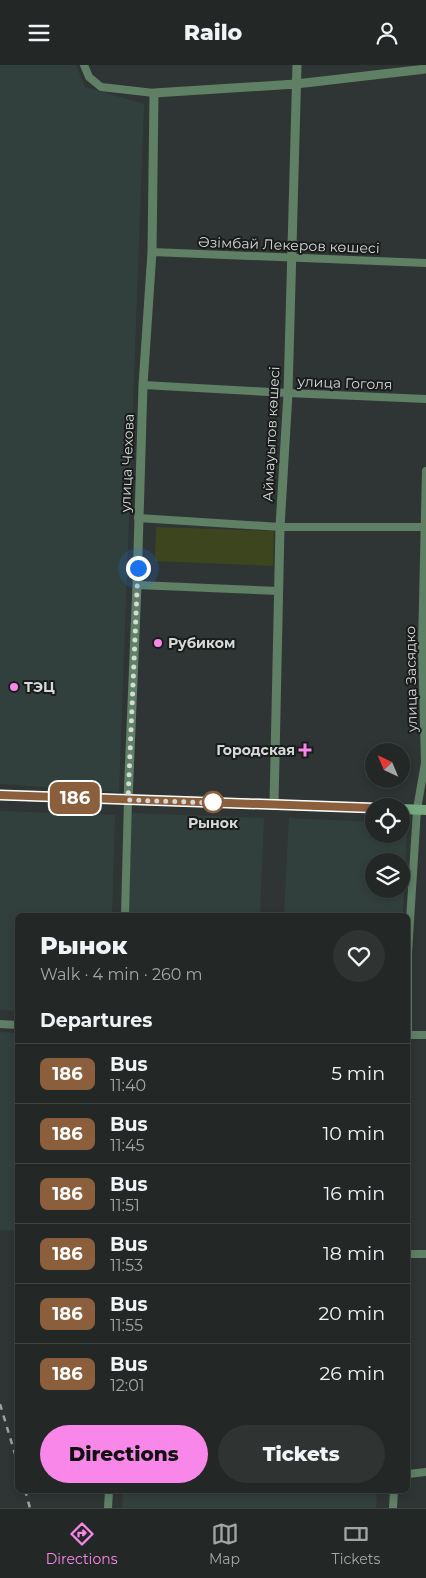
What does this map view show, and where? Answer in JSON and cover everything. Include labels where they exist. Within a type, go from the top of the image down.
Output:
[{"type":"main road","points":[[0,795],[365,808]]},
{"type":"street","points":[[84,65],[89,77],[101,87],[154,93],[296,84],[426,69]]},
{"type":"street","name":"Аймауытов көшесі","points":[[274,805],[280,527],[288,393],[297,65]]},
{"type":"street","name":"улица Чехова","points":[[125,913],[143,385],[152,252],[154,93]]},
{"type":"street","name":"Әзімбай Лекеров көшесі","points":[[152,252],[426,263]]},
{"type":"street","name":"улица Гоголя","points":[[143,385],[426,399]]},
{"type":"street","name":"улица Засядко","points":[[410,931],[425,763],[426,471]]},
{"type":"street","points":[[138,518],[280,527],[425,527]]},
{"type":"street","points":[[137,585],[279,591]]},
{"type":"street","points":[[0,1024],[15,1025]]},
{"type":"street","points":[[410,1035],[426,1035]]},
{"type":"street","points":[[410,1254],[426,1254]]},
{"type":"street","points":[[410,1474],[426,1472]]},
{"type":"street","points":[[108,1508],[109,1493]]},
{"type":"street","points":[[393,1508],[394,1493]]},
{"type":"shaded area","points":[[0,65],[76,65],[85,87],[144,104],[119,792],[0,784]]},
{"type":"shaded area","points":[[0,811],[115,815],[112,913],[15,913],[15,1011],[0,1010]]},
{"type":"shaded area","name":"Рынок","points":[[132,813],[264,818],[260,913],[128,913]]},
{"type":"shaded area","points":[[289,818],[365,822],[365,843],[406,843],[406,853],[365,853],[365,898],[404,898],[403,913],[284,913]]},
{"type":"shaded area","points":[[0,1032],[15,1033],[15,1231],[0,1230]]},
{"type":"shaded area","points":[[123,1493],[377,1493],[376,1508],[122,1508]]},
{"type":"green space","points":[[156,527],[274,531],[273,566],[155,561]]},
{"type":"railway","points":[[0,1404],[15,1454]]},
{"type":"railway","points":[[26,1493],[30,1508]]},
{"type":"bus line","name":"186","points":[[0,795],[365,808]]},
{"type":"place","name":"Рубиком","points":[[158,643]]},
{"type":"place","name":"ТЭЦ","points":[[14,687]]},
{"type":"place","name":"Городская","points":[[305,750]]},
{"type":"place","name":"Рынок","points":[[213,802]]},
{"type":"route","points":[[138,568],[128,800],[219,803],[213,802]]}]
